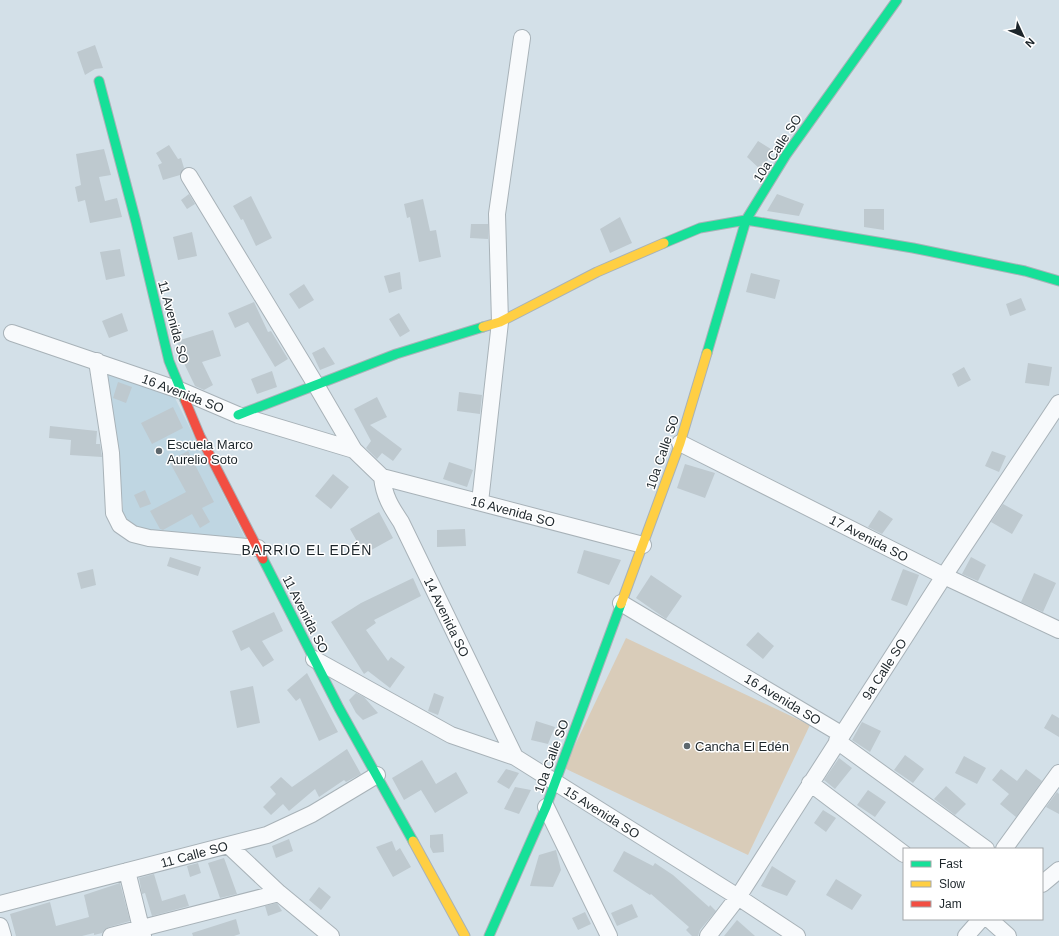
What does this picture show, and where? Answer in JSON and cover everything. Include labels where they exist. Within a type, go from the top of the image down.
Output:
[{"type":"street","name":"10a Calle SO","points":[[489,936],[546,807],[680,443],[746,220],[786,155],[897,0]]},
{"type":"street","points":[[480,502],[500,322],[497,214],[522,38]]},
{"type":"street","name":"11 Avenida SO","points":[[99,81],[136,222],[169,361],[200,436],[339,708],[465,936]]},
{"type":"street","points":[[189,176],[354,450],[382,477]]},
{"type":"street","points":[[238,415],[396,354],[500,322],[597,272],[700,228],[746,220],[913,248],[1025,271],[1059,281]]},
{"type":"street","name":"16 Avenida SO","points":[[12,333],[182,391],[238,415],[354,450]]},
{"type":"street","points":[[97,361],[111,453],[114,513],[120,525],[133,534],[149,538],[258,548]]},
{"type":"street","name":"9a Calle SO","points":[[708,936],[738,897],[944,576],[1059,403]]},
{"type":"street","name":"17 Avenida SO","points":[[680,443],[944,576],[1059,630]]},
{"type":"street","name":"16 Avenida SO","points":[[382,477],[643,544]]},
{"type":"street","name":"14 Avenida SO","points":[[382,477],[383,490],[389,504],[401,522],[515,757]]},
{"type":"street","name":"16 Avenida SO","points":[[621,603],[839,738],[985,848]]},
{"type":"street","name":"15 Avenida SO","points":[[314,659],[451,736],[515,757],[738,897],[797,936]]},
{"type":"street","points":[[1005,848],[1059,773]]},
{"type":"street","name":"11 Calle SO","points":[[0,904],[267,835],[312,814],[377,775]]},
{"type":"street","points":[[810,783],[903,853]]},
{"type":"street","points":[[546,807],[609,936]]},
{"type":"street","points":[[228,845],[279,893],[331,936]]},
{"type":"street","points":[[1043,883],[1059,870]]},
{"type":"street","points":[[127,871],[142,932]]},
{"type":"street","points":[[111,936],[142,932],[279,893]]},
{"type":"street","points":[[966,936],[991,920],[1008,936]]},
{"type":"street","points":[[0,926],[3,936]]},
{"type":"shaded area","name":"Escuela Marco Aurelio Soto","points":[[105,371],[175,398],[246,540],[147,532],[123,520],[123,505]]},
{"type":"shaded area","name":"Cancha El Edén","points":[[626,638],[810,725],[748,855],[564,768]]},
{"type":"building","points":[[95,45],[103,68],[95,69],[85,75],[77,52]]},
{"type":"building","points":[[758,141],[774,151],[761,170],[747,157]]},
{"type":"building","points":[[169,145],[178,159],[181,158],[184,168],[180,175],[163,180],[158,165],[162,163],[156,153]]},
{"type":"building","points":[[104,149],[111,175],[99,177],[105,201],[117,198],[122,217],[90,223],[85,200],[78,202],[75,187],[81,185],[76,154]]},
{"type":"building","points":[[189,194],[195,204],[187,209],[181,200]]},
{"type":"building","points":[[777,194],[804,204],[799,216],[767,211]]},
{"type":"building","points":[[251,196],[272,238],[256,246],[243,219],[241,220],[233,206]]},
{"type":"building","points":[[423,199],[430,231],[436,230],[441,257],[419,262],[410,217],[407,218],[404,204]]},
{"type":"building","points":[[864,209],[884,209],[884,230],[864,227]]},
{"type":"building","points":[[620,217],[632,243],[610,253],[600,229]]},
{"type":"building","points":[[471,224],[488,224],[488,239],[470,238]]},
{"type":"building","points":[[192,232],[197,256],[178,260],[173,237]]},
{"type":"building","points":[[120,249],[125,276],[106,280],[100,252]]},
{"type":"building","points":[[400,272],[402,289],[389,293],[384,276]]},
{"type":"building","points":[[751,273],[780,280],[775,299],[746,292]]},
{"type":"building","points":[[304,284],[314,300],[299,309],[289,294]]},
{"type":"building","points":[[1021,298],[1026,310],[1010,316],[1006,304]]},
{"type":"building","points":[[254,302],[268,332],[271,331],[288,359],[275,367],[248,322],[235,328],[228,313]]},
{"type":"building","points":[[122,313],[128,331],[109,338],[102,321]]},
{"type":"building","points":[[399,313],[410,331],[400,337],[389,319]]},
{"type":"building","points":[[213,330],[221,356],[202,362],[213,385],[204,390],[195,386],[181,357],[177,341]]},
{"type":"building","points":[[324,347],[335,364],[320,370],[312,353]]},
{"type":"building","points":[[1028,363],[1052,367],[1049,386],[1025,383]]},
{"type":"building","points":[[964,367],[971,380],[958,387],[952,374]]},
{"type":"building","points":[[272,371],[277,387],[257,394],[251,379]]},
{"type":"building","points":[[118,382],[132,387],[126,403],[113,398]]},
{"type":"building","points":[[459,392],[482,395],[480,414],[457,411]]},
{"type":"building","points":[[377,397],[387,417],[370,425],[402,449],[393,461],[382,453],[377,459],[366,448],[371,441],[354,409]]},
{"type":"building","points":[[173,407],[183,428],[152,444],[141,423]]},
{"type":"building","points":[[50,426],[97,431],[96,444],[100,444],[102,457],[70,455],[71,440],[49,438]]},
{"type":"building","points":[[188,451],[214,502],[202,508],[210,522],[200,528],[192,514],[163,530],[160,529],[150,511],[186,492],[169,461]]},
{"type":"building","points":[[992,451],[1006,456],[999,472],[985,466]]},
{"type":"building","points":[[449,462],[473,470],[467,487],[443,479]]},
{"type":"building","points":[[685,464],[715,473],[705,498],[677,488]]},
{"type":"building","points":[[333,474],[349,487],[331,509],[315,496]]},
{"type":"building","points":[[145,490],[151,504],[140,508],[134,495]]},
{"type":"building","points":[[1003,504],[1023,515],[1012,534],[991,522]]},
{"type":"building","points":[[879,510],[893,519],[882,534],[868,527]]},
{"type":"building","points":[[379,512],[393,538],[364,554],[350,529]]},
{"type":"building","points":[[465,529],[466,546],[437,547],[437,530]]},
{"type":"building","points":[[584,550],[621,560],[609,585],[577,573]]},
{"type":"building","points":[[170,557],[201,567],[198,576],[167,566]]},
{"type":"building","points":[[971,557],[986,565],[978,581],[962,574]]},
{"type":"building","points":[[93,569],[96,585],[81,589],[77,573]]},
{"type":"building","points":[[903,569],[919,575],[907,606],[891,600]]},
{"type":"building","points":[[1034,573],[1056,583],[1043,612],[1021,602]]},
{"type":"building","points":[[651,575],[682,596],[666,619],[636,598]]},
{"type":"building","points":[[413,578],[421,596],[374,620],[376,623],[366,630],[388,661],[391,657],[405,667],[390,688],[368,671],[364,674],[331,622],[361,603]]},
{"type":"building","points":[[274,612],[283,631],[262,641],[274,660],[263,667],[249,647],[241,651],[232,631]]},
{"type":"building","points":[[758,632],[774,646],[763,659],[746,645]]},
{"type":"building","points":[[307,673],[338,732],[319,741],[300,698],[296,701],[287,690]]},
{"type":"building","points":[[253,686],[260,723],[237,728],[230,691]]},
{"type":"building","points":[[356,693],[364,697],[378,713],[363,720],[356,713],[349,700]]},
{"type":"building","points":[[434,693],[444,697],[438,715],[428,711]]},
{"type":"building","points":[[1052,714],[1059,718],[1059,737],[1044,728]]},
{"type":"building","points":[[536,721],[555,727],[548,744],[531,740]]},
{"type":"building","points":[[862,722],[881,731],[870,752],[852,740]]},
{"type":"building","points":[[347,749],[361,774],[346,782],[344,780],[319,797],[315,789],[289,811],[283,804],[271,815],[263,807],[276,794],[270,787],[281,777],[292,787]]},
{"type":"building","points":[[905,755],[924,769],[913,783],[894,770]]},
{"type":"building","points":[[964,756],[986,768],[977,784],[955,773]]},
{"type":"building","points":[[839,758],[852,768],[835,789],[824,780]]},
{"type":"building","points":[[422,760],[436,784],[456,772],[468,793],[435,813],[421,790],[404,800],[392,778]]},
{"type":"building","points":[[506,769],[519,773],[509,789],[497,782]]},
{"type":"building","points":[[1001,769],[1017,781],[1026,769],[1042,781],[1016,817],[1000,804],[1009,794],[992,780]]},
{"type":"building","points":[[946,786],[966,804],[955,815],[934,799]]},
{"type":"building","points":[[515,787],[531,790],[519,814],[504,809]]},
{"type":"building","points":[[868,790],[886,802],[875,817],[857,805]]},
{"type":"building","points":[[1057,792],[1059,794],[1059,814],[1046,807]]},
{"type":"building","points":[[823,810],[836,818],[826,832],[814,823]]},
{"type":"building","points":[[443,834],[444,852],[433,853],[430,847],[430,835]]},
{"type":"building","points":[[289,839],[293,851],[276,858],[272,846]]},
{"type":"building","points":[[392,841],[396,851],[400,848],[411,867],[393,877],[376,847]]},
{"type":"building","points":[[556,850],[561,870],[553,887],[530,886],[539,855]]},
{"type":"building","points":[[624,851],[653,866],[655,863],[673,875],[709,907],[710,905],[716,911],[700,930],[698,936],[692,936],[686,930],[689,927],[651,894],[650,895],[613,871]]},
{"type":"building","points":[[224,858],[237,894],[220,898],[208,863]]},
{"type":"building","points":[[198,863],[201,873],[190,877],[187,866]]},
{"type":"building","points":[[772,866],[796,881],[787,896],[761,886]]},
{"type":"building","points":[[154,874],[162,901],[185,894],[189,906],[152,916],[145,893],[142,894],[139,878]]},
{"type":"building","points":[[836,879],[862,895],[852,910],[826,895]]},
{"type":"building","points":[[120,883],[130,921],[109,927],[102,933],[94,935],[94,933],[82,936],[16,936],[10,914],[50,902],[56,926],[89,917],[84,895]]},
{"type":"building","points":[[319,887],[331,897],[321,910],[309,900]]},
{"type":"building","points":[[277,903],[282,911],[268,916],[265,906]]},
{"type":"building","points":[[632,904],[638,917],[617,926],[611,913]]},
{"type":"building","points":[[585,912],[591,924],[578,930],[572,918]]},
{"type":"building","points":[[236,919],[240,934],[234,936],[193,936],[192,933]]},
{"type":"building","points":[[737,920],[755,936],[724,936]]},
{"type":"traffic: fast","points":[[707,353],[746,220],[786,155],[897,0]]},
{"type":"traffic: fast","points":[[99,81],[136,222],[169,361],[185,400]]},
{"type":"traffic: fast","points":[[664,243],[700,228],[746,220],[913,248],[1025,271],[1059,281]]},
{"type":"traffic: fast","points":[[238,415],[396,354],[483,327]]},
{"type":"traffic: fast","points":[[263,559],[339,708],[413,841]]},
{"type":"traffic: fast","points":[[489,936],[546,807],[621,604]]},
{"type":"traffic: slow","points":[[483,327],[500,322],[597,272],[664,243]]},
{"type":"traffic: slow","points":[[621,604],[680,443],[707,353]]},
{"type":"traffic: slow","points":[[413,841],[465,936]]},
{"type":"traffic: jam","points":[[185,400],[200,436],[263,559]]},
{"type":"place","name":"Escuela Marco Aurelio Soto","points":[[159,451]]},
{"type":"place","name":"Cancha El Edén","points":[[687,746]]},
{"type":"district","name":"BARRIO EL EDÉN","points":[[307,550]]}]
